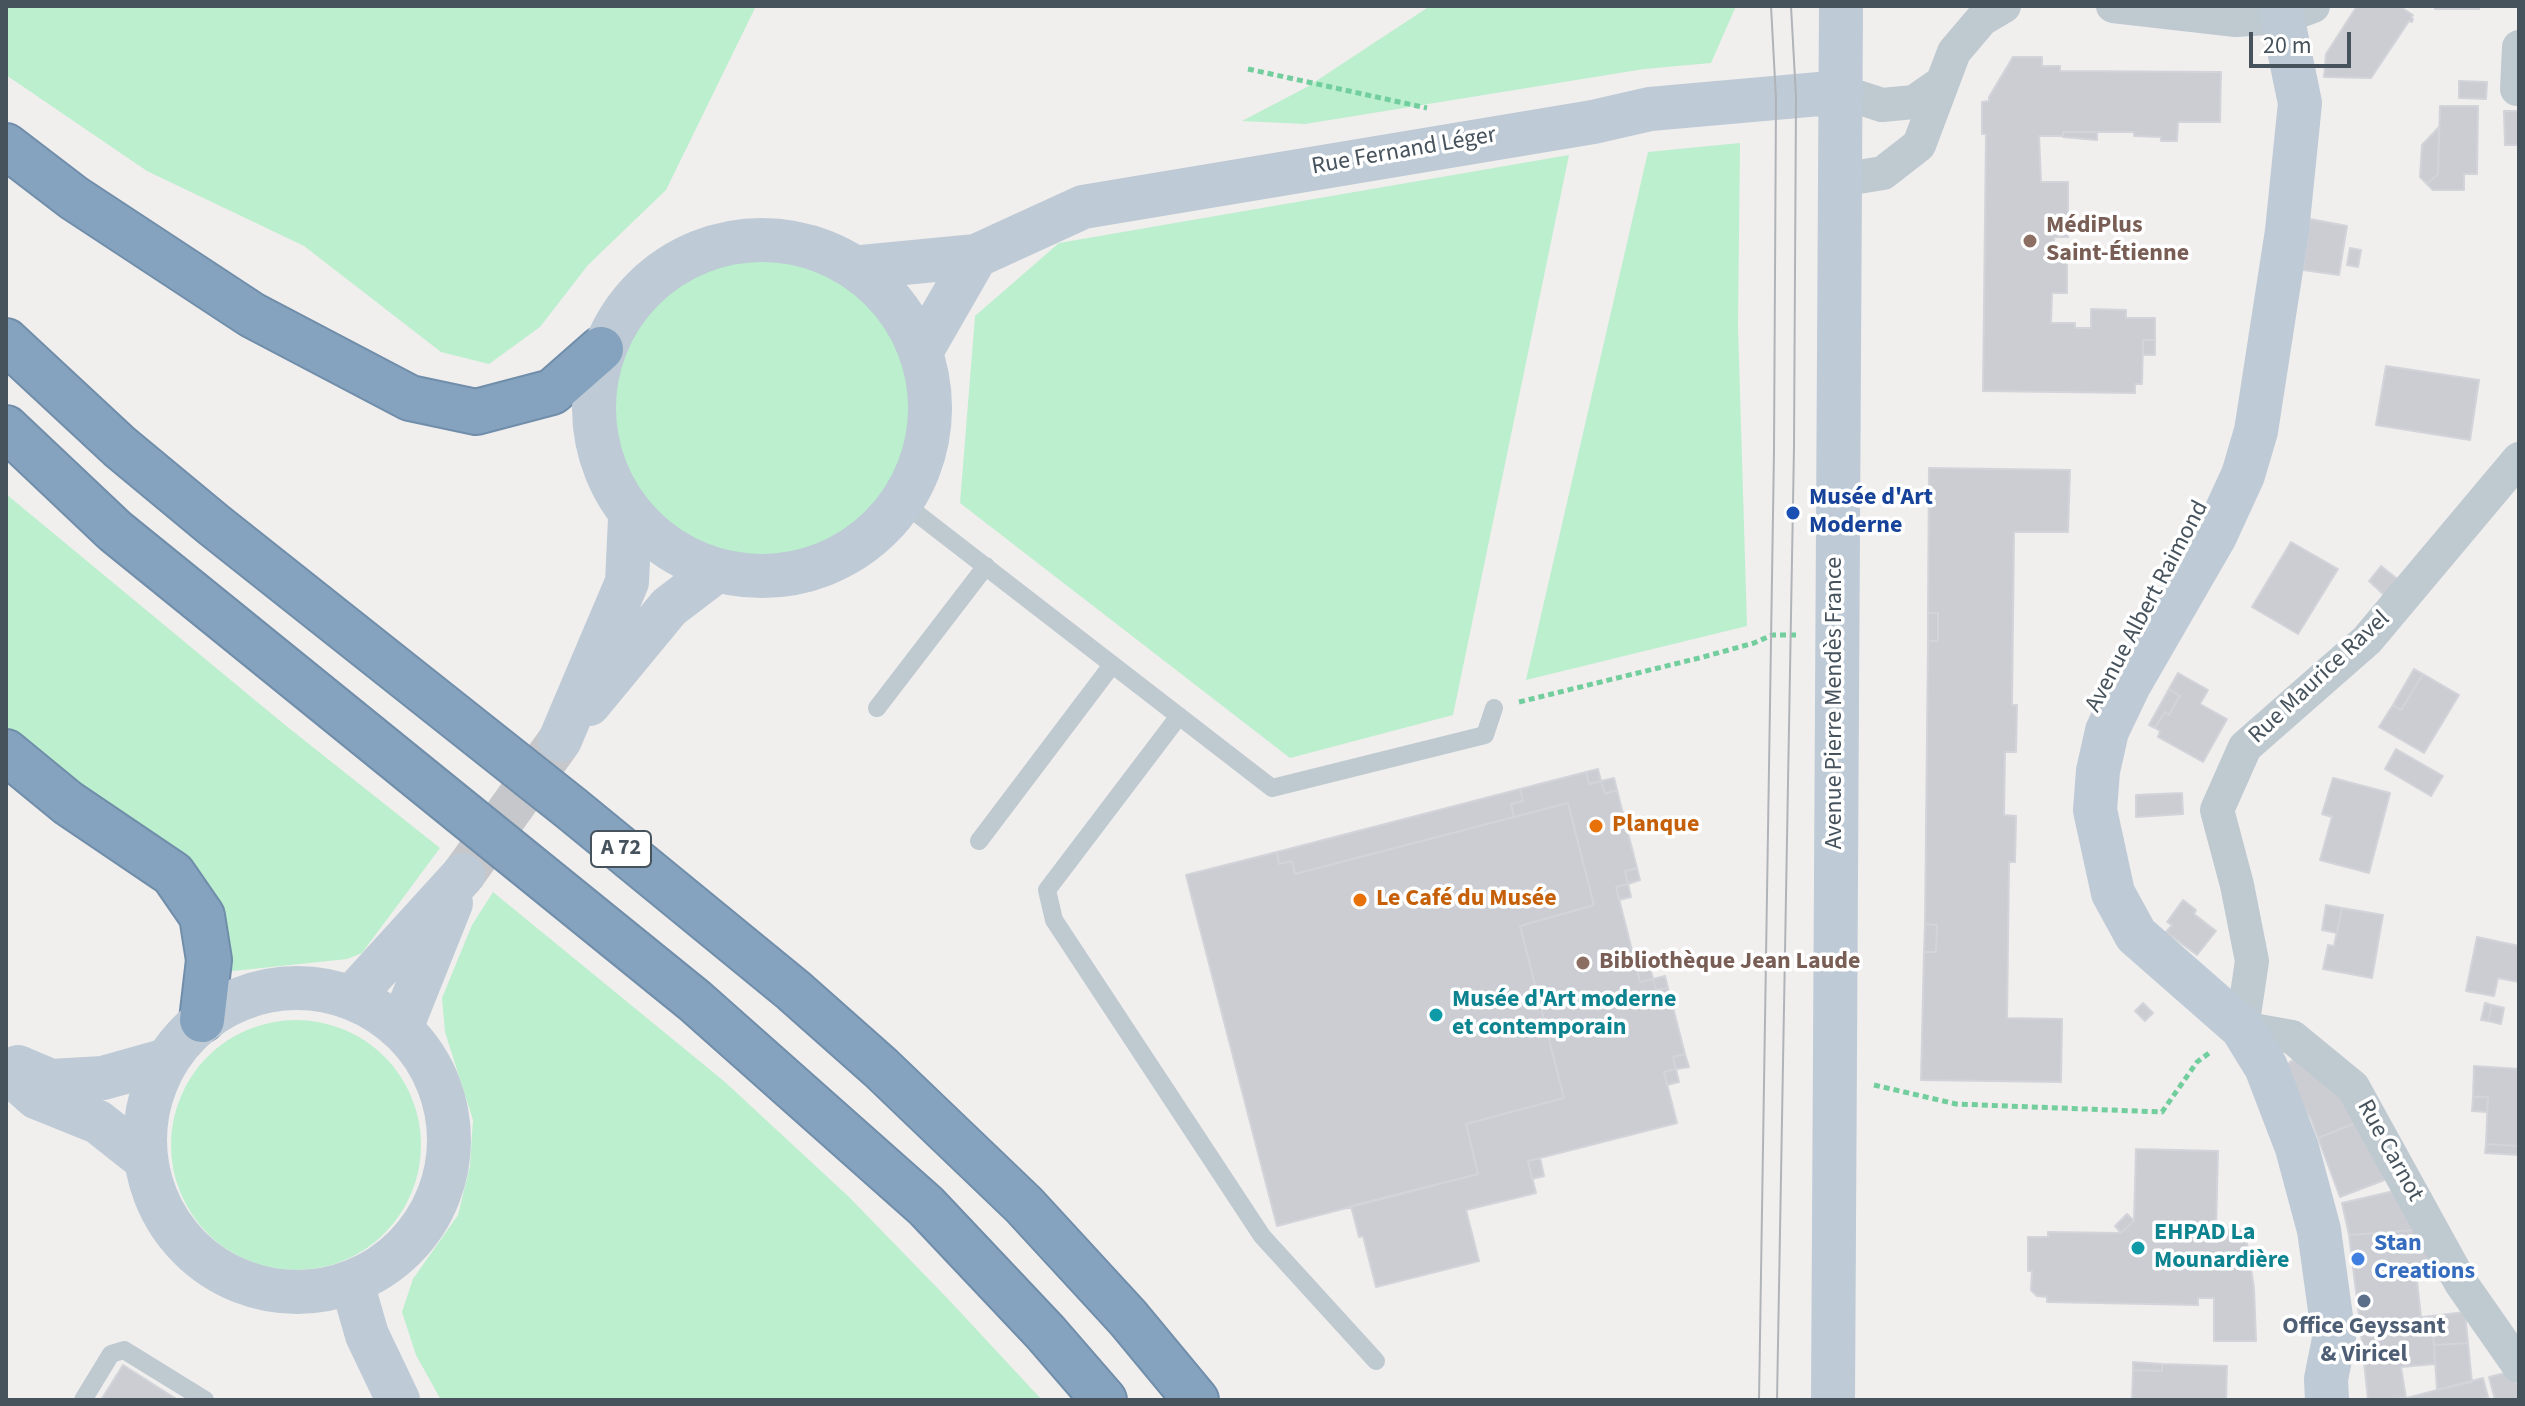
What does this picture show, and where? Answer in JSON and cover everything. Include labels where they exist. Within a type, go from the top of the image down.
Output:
[{"type":"highway","points":[[6,146],[74,198],[252,315],[410,398],[476,412],[552,392],[601,349]]},
{"type":"highway","name":"A 72","points":[[6,341],[120,447],[572,809],[793,990],[881,1068],[961,1142],[1044,1227],[1128,1318],[1196,1400]]},
{"type":"highway","points":[[6,428],[115,531],[718,1021],[926,1206],[1045,1332],[1104,1400]]},
{"type":"highway","points":[[6,752],[68,803],[173,874],[202,916],[209,960],[202,1020]]},
{"type":"main road","name":"Avenue Pierre Mendès France","points":[[1833,1400],[1841,6]]},
{"type":"main road","name":"Avenue Albert Raimond","points":[[2285,11],[2300,103],[2276,229],[2256,431],[2243,475],[2215,536],[2129,685],[2107,731],[2098,771],[2095,810],[2113,893],[2136,935],[2266,1067],[2292,1135],[2319,1230],[2334,1339],[2327,1390]]},
{"type":"main road","name":"Rue Fernand Léger","points":[[862,267],[976,256],[1083,207],[1593,122],[1650,109],[1842,92]]},
{"type":"main road","points":[[630,519],[688,561],[715,572],[785,576],[831,563],[871,537],[902,502],[922,461],[930,415],[922,350],[905,320],[862,267],[827,253],[779,240],[729,242],[682,259],[642,288],[601,349],[594,380],[595,436],[630,519],[627,582],[560,740],[669,607],[715,572]]},
{"type":"main road","points":[[922,350],[976,256]]},
{"type":"main road","points":[[352,997],[463,875],[401,1028]]},
{"type":"main road","points":[[300,987],[352,997],[378,1010],[401,1028],[433,1069],[448,1118],[447,1169],[429,1217],[396,1257],[352,1283],[307,1292],[262,1288],[219,1271],[184,1242],[159,1204],[146,1160],[145,1125],[152,1092],[167,1060],[183,1039],[202,1020],[248,995],[300,987]]},
{"type":"main road","points":[[6,1062],[51,1081],[103,1078],[167,1060]]},
{"type":"main road","points":[[6,1070],[36,1097],[98,1122],[146,1160]]},
{"type":"main road","points":[[352,1283],[367,1335],[398,1400]]},
{"type":"street","points":[[1840,180],[1883,173],[1919,145],[1954,52],[1982,19],[2004,6]]},
{"type":"street","points":[[2113,6],[2236,20],[2285,11]]},
{"type":"street","points":[[2517,89],[2519,47]]},
{"type":"street","points":[[1842,92],[1882,105],[1914,102],[1940,84]]},
{"type":"street","name":"Rue Maurice Ravel","points":[[2233,1035],[2252,961],[2237,885],[2217,810],[2245,747],[2367,640],[2519,459]]},
{"type":"street","name":"Rue Carnot","points":[[2233,1035],[2292,1037],[2353,1087],[2461,1283],[2517,1355]]},
{"type":"lane","points":[[902,502],[1272,788],[1485,735],[1494,708]]},
{"type":"lane","points":[[877,708],[986,566]]},
{"type":"lane","points":[[979,841],[1112,665]]},
{"type":"lane","points":[[1179,716],[1047,890],[1054,920],[1262,1236],[1376,1361]]},
{"type":"lane","points":[[83,1400],[111,1354],[124,1350],[205,1400]]},
{"type":"path","points":[[1248,69],[1428,109]]},
{"type":"path","points":[[1494,708],[1703,657],[1772,635],[1836,634]]},
{"type":"path","points":[[1834,1075],[1956,1104],[2162,1112],[2197,1062],[2233,1035]]},
{"type":"green space","points":[[6,6],[756,6],[666,190],[588,265],[540,327],[489,364],[441,352],[304,246],[147,171],[6,75]]},
{"type":"green space","points":[[1430,6],[1736,6],[1711,63],[1644,69],[1305,124],[1242,121],[1307,87]]},
{"type":"green space","points":[[1740,143],[1738,326],[1747,626],[1526,680],[1648,152]]},
{"type":"green space","points":[[1569,155],[1453,715],[1290,758],[960,503],[975,316],[1059,243]]},
{"type":"green space","points":[[763,256],[793,259],[822,268],[848,282],[871,301],[890,324],[904,350],[913,379],[916,409],[913,439],[904,468],[890,494],[871,517],[848,536],[822,550],[793,559],[763,562],[733,559],[704,550],[678,536],[655,517],[636,494],[622,468],[613,439],[610,409],[613,379],[622,350],[636,324],[655,301],[678,282],[704,268],[733,259]]},
{"type":"green space","points":[[6,494],[285,725],[440,848],[362,953],[347,959],[224,972],[221,949],[61,777],[6,730]]},
{"type":"green space","points":[[493,892],[725,1082],[849,1197],[1042,1400],[441,1400],[416,1355],[402,1312],[413,1279],[458,1215],[470,1166],[473,1120],[445,1032],[442,998],[472,925]]},
{"type":"green space","points":[[296,1020],[344,1030],[365,1041],[384,1057],[400,1076],[411,1097],[421,1145],[411,1193],[400,1214],[384,1233],[365,1249],[344,1260],[296,1270],[248,1260],[227,1249],[208,1233],[192,1214],[181,1193],[171,1145],[181,1097],[192,1076],[208,1057],[227,1041],[248,1030]]},
{"type":"building","points":[[2357,6],[2399,6],[2413,15],[2413,19],[2371,78],[2324,77],[2326,54]]},
{"type":"building","points":[[2435,6],[2478,6],[2479,9],[2435,9]]},
{"type":"building","points":[[2013,57],[2042,57],[2042,66],[2060,66],[2060,71],[2221,72],[2220,122],[2178,122],[2177,141],[2134,136],[2134,132],[2063,132],[2063,136],[2039,136],[2041,182],[2068,182],[2068,237],[2054,237],[2054,251],[2067,251],[2067,293],[2052,293],[2051,323],[2075,323],[2075,328],[2091,328],[2091,309],[2126,310],[2126,318],[2155,318],[2155,340],[2143,340],[2142,384],[2135,384],[2135,393],[1983,391],[1986,134],[1982,134],[1982,102],[1989,101]]},
{"type":"building","points":[[2459,81],[2487,82],[2486,99],[2459,98]]},
{"type":"building","points":[[2440,106],[2478,106],[2477,174],[2464,174],[2464,190],[2433,190],[2427,184],[2438,174]]},
{"type":"building","points":[[2504,111],[2519,111],[2519,145],[2505,145]]},
{"type":"building","points":[[2439,127],[2438,174],[2427,184],[2420,177],[2422,145]]},
{"type":"building","points":[[2063,132],[2097,132],[2097,140],[2063,137]]},
{"type":"building","points":[[2310,219],[2347,226],[2339,275],[2303,270]]},
{"type":"building","points":[[2350,248],[2361,250],[2358,267],[2347,265]]},
{"type":"building","points":[[2143,340],[2155,340],[2155,355],[2143,355]]},
{"type":"building","points":[[2386,366],[2479,380],[2470,440],[2376,425]]},
{"type":"building","points":[[1929,468],[2070,470],[2068,532],[2014,532],[2012,705],[2017,705],[2016,752],[2005,752],[2004,815],[2016,816],[2015,862],[2009,862],[2007,1018],[2062,1019],[2061,1082],[1921,1080],[1924,952],[1936,952],[1937,925],[1925,924],[1928,641],[1938,641],[1938,613],[1928,613]]},
{"type":"building","points":[[2291,542],[2338,569],[2298,634],[2252,607]]},
{"type":"building","points":[[2381,566],[2400,581],[2384,595],[2369,581]]},
{"type":"building","points":[[1928,613],[1938,613],[1938,641],[1928,641]]},
{"type":"building","points":[[2414,669],[2423,674],[2401,710],[2393,705]]},
{"type":"building","points":[[2178,673],[2208,690],[2200,704],[2227,719],[2203,762],[2158,737],[2160,731],[2155,728],[2165,712],[2169,715],[2180,696],[2169,689]]},
{"type":"building","points":[[2423,674],[2459,695],[2424,753],[2379,727],[2393,705],[2401,710]]},
{"type":"building","points":[[2169,689],[2180,696],[2169,715],[2165,712],[2155,728],[2149,725]]},
{"type":"building","points":[[2396,749],[2443,776],[2431,796],[2385,769]]},
{"type":"building","points":[[1598,769],[1601,781],[1589,784],[1586,772]]},
{"type":"building","points":[[1586,772],[1589,784],[1601,781],[1605,794],[1617,790],[1637,868],[1625,871],[1628,884],[1616,887],[1640,982],[1653,979],[1656,990],[1668,988],[1685,1054],[1673,1057],[1676,1069],[1664,1072],[1677,1123],[1528,1161],[1536,1193],[1466,1210],[1479,1261],[1376,1287],[1363,1236],[1359,1237],[1351,1206],[1478,1174],[1466,1124],[1564,1098],[1520,926],[1594,905],[1568,803],[1514,817],[1511,804],[1523,801],[1520,789]]},
{"type":"building","points":[[1614,778],[1617,790],[1605,794],[1601,781]]},
{"type":"building","points":[[2333,778],[2390,793],[2369,873],[2320,860],[2332,817],[2322,814]]},
{"type":"building","points":[[1520,789],[1523,801],[1511,804],[1514,817],[1295,874],[1292,861],[1279,864],[1277,852]]},
{"type":"building","points":[[2182,793],[2183,814],[2136,817],[2136,795]]},
{"type":"building","points":[[1568,803],[1594,905],[1520,926],[1564,1098],[1466,1124],[1478,1174],[1277,1226],[1186,875],[1277,852],[1279,864],[1292,861],[1295,874]]},
{"type":"building","points":[[1637,868],[1640,880],[1628,884],[1625,871]]},
{"type":"building","points":[[1628,884],[1631,897],[1619,900],[1616,887]]},
{"type":"building","points":[[2183,900],[2196,910],[2194,914],[2216,931],[2197,955],[2166,932],[2172,925],[2167,922]]},
{"type":"building","points":[[2326,905],[2342,908],[2337,933],[2322,930]]},
{"type":"building","points":[[2342,908],[2383,915],[2372,978],[2323,969],[2328,945],[2334,946]]},
{"type":"building","points":[[1925,924],[1937,925],[1936,952],[1924,952]]},
{"type":"building","points":[[2477,937],[2519,946],[2519,982],[2498,978],[2494,996],[2466,991]]},
{"type":"building","points":[[1650,967],[1653,979],[1640,982],[1637,970]]},
{"type":"building","points":[[1665,976],[1668,988],[1656,990],[1653,979]]},
{"type":"building","points":[[2143,1003],[2153,1013],[2145,1021],[2135,1011]]},
{"type":"building","points":[[2485,1003],[2492,1005],[2488,1021],[2481,1020]]},
{"type":"building","points":[[2492,1005],[2504,1008],[2501,1024],[2488,1021]]},
{"type":"building","points":[[1685,1054],[1689,1067],[1676,1069],[1673,1057]]},
{"type":"building","points":[[2294,1059],[2340,1094],[2358,1122],[2318,1138],[2311,1119],[2281,1069]]},
{"type":"building","points":[[2474,1066],[2519,1069],[2519,1146],[2486,1144],[2488,1097],[2473,1097]]},
{"type":"building","points":[[1676,1069],[1679,1082],[1667,1085],[1664,1072]]},
{"type":"building","points":[[2473,1097],[2488,1097],[2487,1112],[2472,1111]]},
{"type":"building","points":[[2358,1122],[2387,1179],[2340,1197],[2318,1138]]},
{"type":"building","points":[[2486,1144],[2519,1146],[2519,1155],[2485,1153]]},
{"type":"building","name":"EHPAD La Mounardière","points":[[2136,1149],[2218,1151],[2216,1229],[2245,1230],[2254,1288],[2256,1341],[2214,1341],[2214,1298],[2198,1298],[2198,1305],[2047,1302],[2047,1297],[2037,1296],[2031,1290],[2028,1237],[2048,1237],[2048,1232],[2121,1233],[2134,1221]]},
{"type":"building","points":[[1540,1158],[1544,1176],[1532,1179],[1528,1161]]},
{"type":"building","points":[[2394,1191],[2414,1230],[2349,1235],[2342,1203]]},
{"type":"building","points":[[2127,1214],[2134,1221],[2121,1233],[2115,1226]]},
{"type":"building","points":[[2414,1230],[2437,1268],[2417,1280],[2421,1317],[2360,1324],[2349,1235]]},
{"type":"building","points":[[2465,1312],[2468,1343],[2434,1345],[2432,1316]]},
{"type":"building","points":[[2432,1316],[2435,1364],[2401,1367],[2406,1398],[2368,1400],[2360,1324]]},
{"type":"building","points":[[2468,1343],[2472,1382],[2437,1390],[2434,1345]]},
{"type":"building","points":[[2133,1362],[2162,1364],[2162,1371],[2133,1370]]},
{"type":"building","points":[[2162,1364],[2227,1366],[2226,1400],[2132,1400],[2133,1370],[2162,1371]]},
{"type":"building","points":[[123,1365],[178,1400],[101,1400]]},
{"type":"building","points":[[2509,1372],[2519,1387],[2519,1400],[2495,1400],[2489,1377]]},
{"type":"building","points":[[2483,1378],[2488,1397],[2478,1400],[2399,1400]]},
{"type":"tunnel","points":[[463,875],[560,740]]},
{"type":"tram line","points":[[1759,1400],[1774,451],[1776,99],[1771,6]]},
{"type":"tram line","points":[[1777,1400],[1794,447],[1796,97],[1791,6]]},
{"type":"place","name":"MédiPlus Saint-Étienne","points":[[2030,241]]},
{"type":"place","name":"Musée d'Art Moderne","points":[[1793,513]]},
{"type":"place","name":"Planque","points":[[1596,826]]},
{"type":"place","name":"Le Café du Musée","points":[[1360,900]]},
{"type":"place","name":"Bibliothèque Jean Laude","points":[[1583,963]]},
{"type":"place","name":"Musée d'Art moderne et contemporain","points":[[1436,1015]]},
{"type":"place","name":"EHPAD La Mounardière","points":[[2138,1248]]},
{"type":"place","name":"Stan Creations","points":[[2358,1259]]},
{"type":"place","name":"Office Geyssant & Viricel","points":[[2364,1301]]}]
